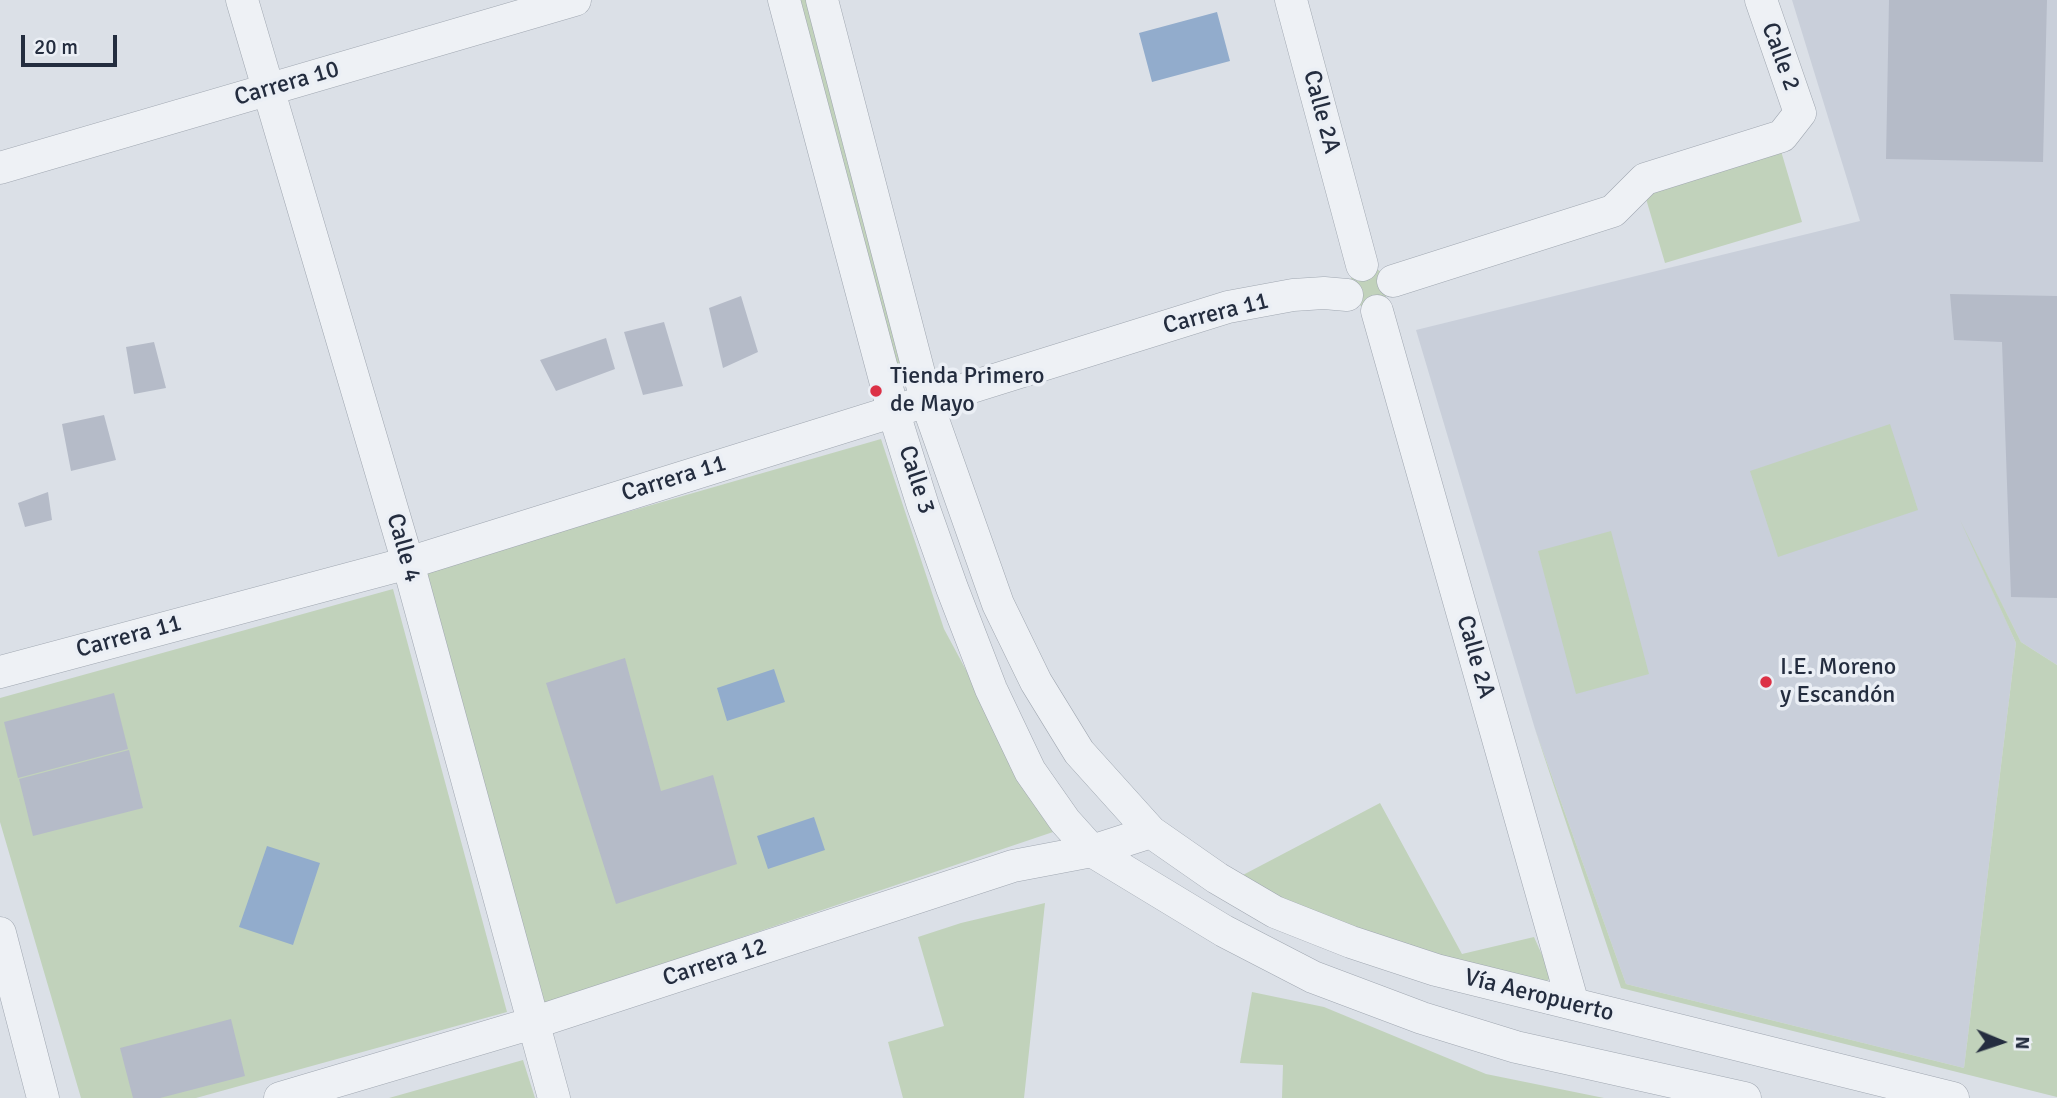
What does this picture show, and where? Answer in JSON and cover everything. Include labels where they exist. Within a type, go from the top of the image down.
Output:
[{"type":"street","name":"Calle 4","points":[[242,0],[408,563],[554,1098]]},
{"type":"street","name":"Carrera 10","points":[[0,168],[575,0]]},
{"type":"street","name":"Calle 3","points":[[784,0],[893,410],[951,587],[991,689],[1030,771],[1065,821],[1092,851]]},
{"type":"street","name":"Calle 3","points":[[822,0],[926,400],[998,604],[1036,682],[1079,752],[1151,832]]},
{"type":"street","name":"Calle 2A","points":[[1291,0],[1362,265]]},
{"type":"street","name":"Calle 2","points":[[1393,281],[1614,211],[1645,179],[1782,136],[1800,113],[1761,0]]},
{"type":"street","points":[[829,167],[862,155]]},
{"type":"street","points":[[1375,264],[1386,270],[1393,281],[1393,293],[1388,304],[1377,311],[1365,312],[1354,305],[1347,295],[1347,283],[1352,272],[1362,265],[1375,264]]},
{"type":"street","name":"Carrera 11","points":[[0,672],[408,563],[1228,307],[1293,295],[1347,295]]},
{"type":"street","name":"Calle 2A","points":[[1377,311],[1573,1004]]},
{"type":"street","name":"Vía Aeropuerto","points":[[1151,832],[1217,878],[1275,912],[1351,942],[1436,970],[1953,1098]]},
{"type":"street","name":"Carrera 12","points":[[280,1098],[533,1023],[1013,866],[1092,851],[1151,832]]},
{"type":"street","points":[[1092,851],[1224,931],[1313,977],[1422,1018],[1516,1047],[1702,1093],[1745,1098]]},
{"type":"street","points":[[0,933],[43,1098]]},
{"type":"street","points":[[1702,1093],[1712,1038]]},
{"type":"shaded area","name":"I.E. Moreno y Escandón","points":[[1792,0],[2057,0],[2057,665],[2021,642],[1973,547],[2016,643],[1964,1068],[1626,984],[1535,729],[1416,330],[1860,221]]},
{"type":"green space","points":[[792,0],[812,0],[911,378],[894,384]]},
{"type":"green space","points":[[1781,151],[1802,222],[1665,263],[1644,192]]},
{"type":"green space","points":[[1377,269],[1382,273],[1388,290],[1386,297],[1382,302],[1363,307],[1358,304],[1349,281],[1353,275]]},
{"type":"green space","points":[[1890,424],[1918,510],[1778,557],[1750,471]]},
{"type":"green space","points":[[881,439],[944,629],[1053,832],[544,1004],[422,571]]},
{"type":"green space","points":[[1960,520],[2021,642],[2057,665],[2057,1097],[1621,988],[1535,729],[1626,984],[1964,1068],[2016,643]]},
{"type":"green space","points":[[1611,531],[1649,674],[1576,694],[1538,551]]},
{"type":"green space","points":[[393,589],[507,1012],[196,1098],[81,1098],[0,822],[0,698]]},
{"type":"green space","points":[[1380,803],[1462,954],[1534,937],[1552,977],[1540,986],[1279,904],[1241,876]]},
{"type":"green space","points":[[1045,903],[1024,1098],[903,1098],[888,1042],[944,1026],[918,937],[961,923]]},
{"type":"green space","points":[[1252,992],[1324,1007],[1486,1074],[1604,1098],[1282,1098],[1283,1065],[1240,1063]]},
{"type":"green space","points":[[523,1060],[535,1098],[389,1098]]},
{"type":"water","points":[[1217,12],[1230,61],[1152,82],[1139,33]]},
{"type":"water","points":[[774,669],[785,702],[727,721],[717,688]]},
{"type":"water","points":[[814,817],[825,850],[768,869],[757,836]]},
{"type":"water","points":[[267,846],[320,863],[293,945],[239,927]]},
{"type":"building","points":[[1889,0],[2047,0],[2043,162],[1886,159]]},
{"type":"building","points":[[1950,294],[2057,296],[2057,598],[2011,597],[2002,342],[1954,340]]},
{"type":"building","points":[[741,296],[758,352],[723,368],[709,308]]},
{"type":"building","points":[[664,322],[683,386],[643,395],[624,332]]},
{"type":"building","points":[[606,338],[615,369],[556,391],[540,360]]},
{"type":"building","points":[[154,342],[166,388],[134,394],[126,347]]},
{"type":"building","points":[[104,415],[116,460],[71,471],[62,424]]},
{"type":"building","points":[[48,492],[52,520],[25,527],[18,503]]},
{"type":"building","points":[[625,658],[661,791],[713,775],[737,864],[616,904],[546,683]]},
{"type":"building","points":[[114,693],[128,749],[18,778],[4,722]]},
{"type":"building","points":[[129,750],[143,808],[33,836],[19,779]]},
{"type":"building","points":[[231,1019],[245,1076],[160,1098],[133,1098],[120,1048]]},
{"type":"place","name":"Tienda Primero de Mayo","points":[[876,391]]},
{"type":"place","name":"I.E. Moreno y Escandón","points":[[1766,682]]}]
